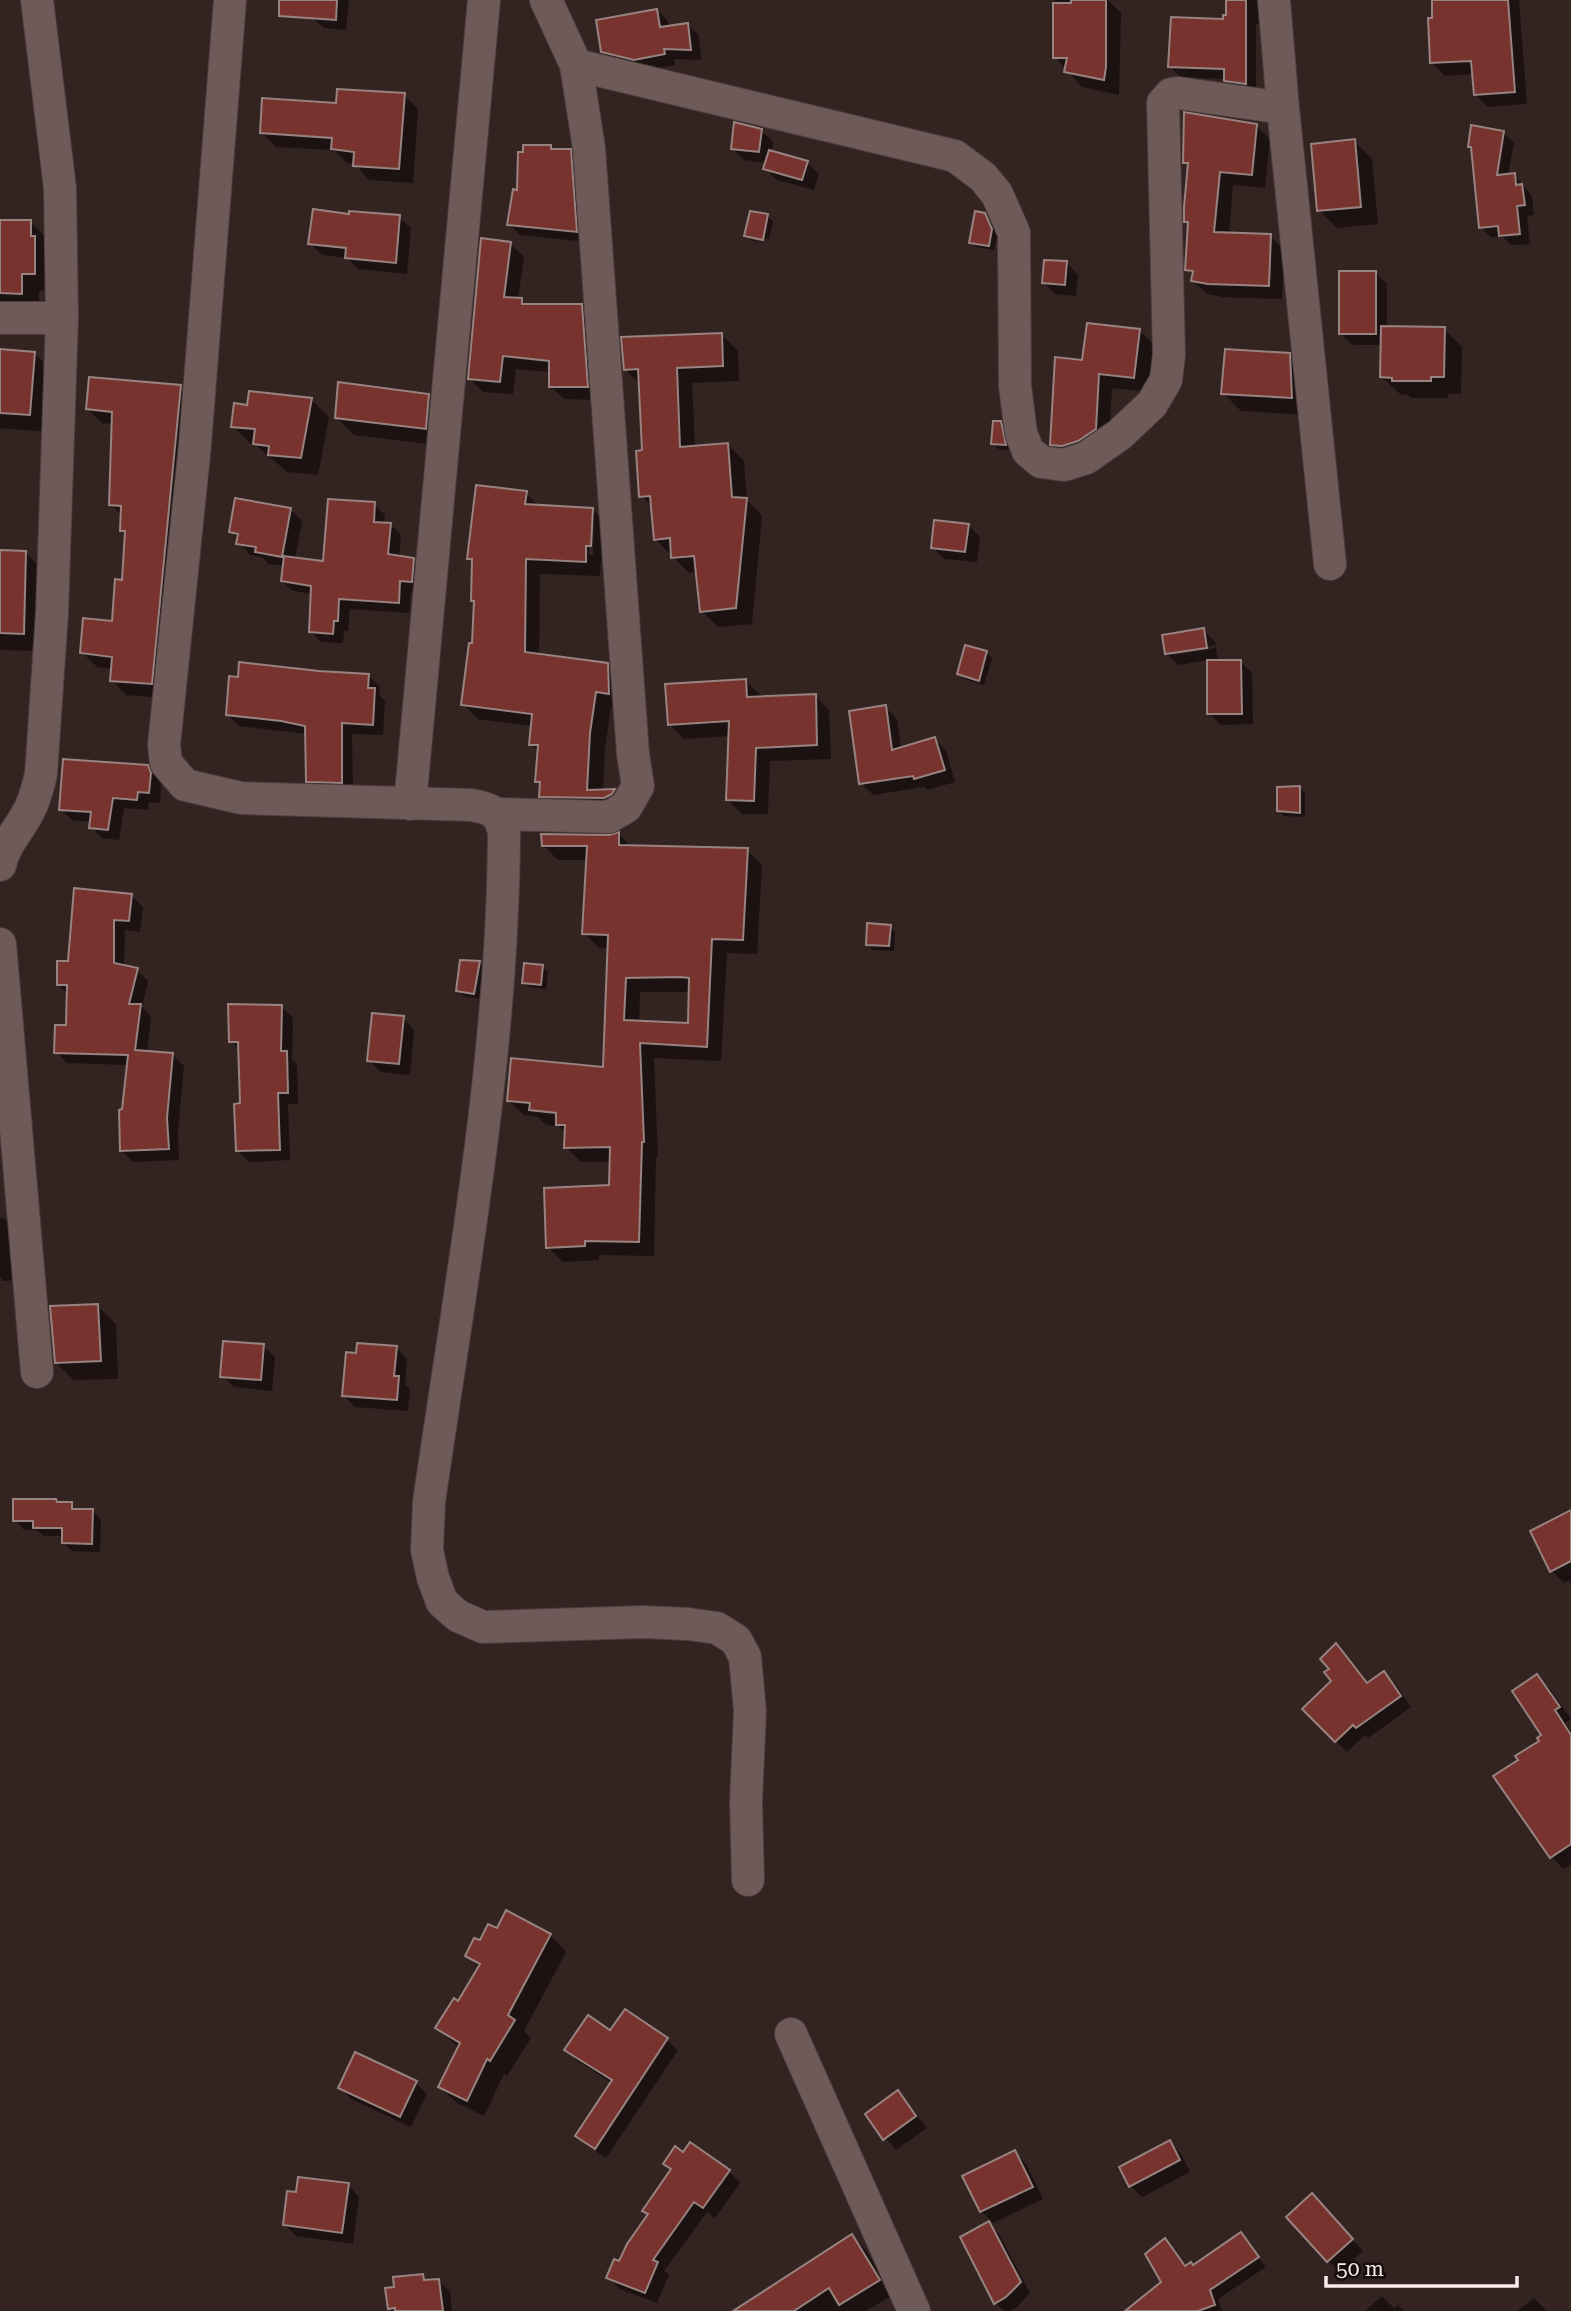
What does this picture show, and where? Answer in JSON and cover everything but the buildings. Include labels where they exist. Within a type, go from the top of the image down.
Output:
[{"type":"street","points":[[0,865],[11,837],[35,800],[41,774],[52,613],[62,318],[60,188],[37,0]]},
{"type":"street","points":[[230,0],[195,445],[163,745],[166,763],[185,785],[241,798],[471,805],[489,808],[498,814],[609,817],[626,807],[638,786],[633,754],[589,148],[576,65],[546,0]]},
{"type":"street","points":[[410,804],[484,0]]},
{"type":"street","points":[[1275,0],[1283,107],[1331,564]]},
{"type":"street","points":[[576,65],[955,156],[983,177],[997,194],[1014,233],[1016,386],[1020,433],[1028,451],[1041,462],[1064,465],[1086,458],[1119,435],[1152,404],[1166,380],[1169,355],[1163,103],[1171,94],[1178,93],[1283,107]]},
{"type":"street","points":[[0,318],[62,318]]},
{"type":"street","points":[[498,814],[504,832],[500,971],[480,1156],[429,1502],[427,1550],[433,1578],[442,1602],[458,1616],[483,1628],[643,1622],[688,1624],[717,1628],[736,1640],[745,1657],[750,1712],[746,1801],[748,1880]]},
{"type":"street","points":[[0,944],[3,1007],[37,1372]]},
{"type":"street","points":[[791,2034],[914,2311]]}]
